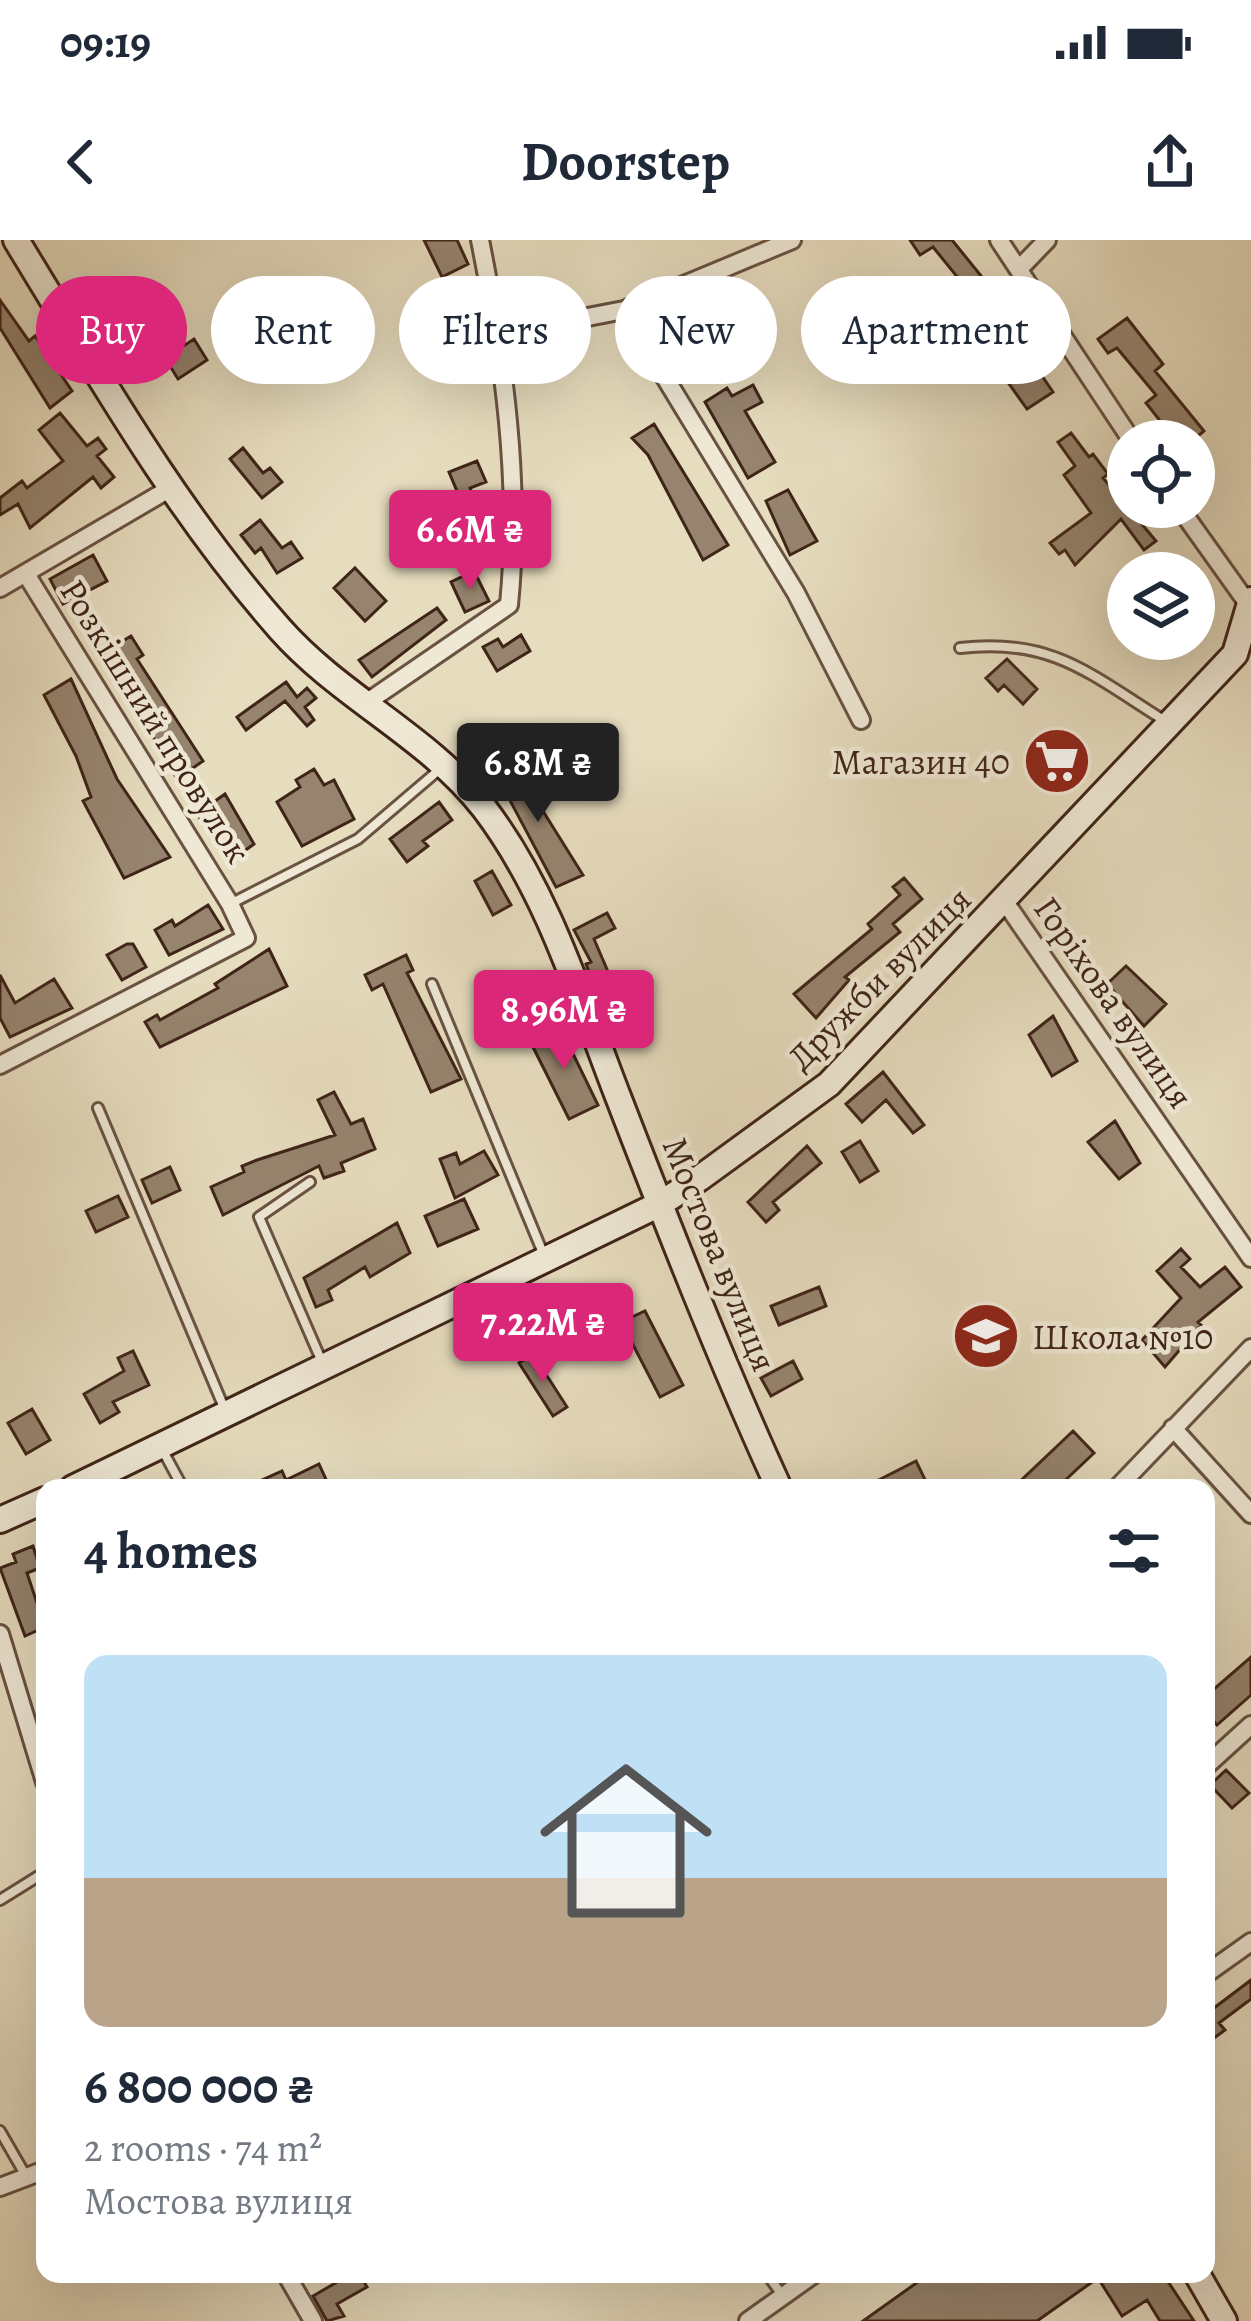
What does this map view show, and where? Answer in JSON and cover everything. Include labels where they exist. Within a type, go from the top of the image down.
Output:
[{"type":"street","name":"Мостова вулиця","points":[[16,240],[169,489],[282,632],[363,705],[444,766],[483,807],[538,891],[768,1479]]},
{"type":"street","points":[[480,240],[487,276]]},
{"type":"street","points":[[706,276],[792,240]]},
{"type":"street","points":[[999,240],[1118,420]]},
{"type":"street","points":[[1020,268],[1047,240]]},
{"type":"street","points":[[363,705],[509,605],[516,532],[503,384]]},
{"type":"street","points":[[669,384],[796,593],[860,720]]},
{"type":"street","name":"Розкішний провулок","points":[[0,588],[169,489]]},
{"type":"street","points":[[1195,528],[1250,604]]},
{"type":"street","name":"Розкішний провулок","points":[[0,1064],[246,938],[230,904],[26,574]]},
{"type":"street","name":"Дружби вулиця","points":[[94,1479],[659,1204],[829,1084],[1235,654],[1250,604]]},
{"type":"street","name":"Горіхова вулиця","points":[[1005,902],[1251,1258]]},
{"type":"street","points":[[1125,1479],[1251,1348]]},
{"type":"street","points":[[1173,1428],[1251,1514]]},
{"type":"street","points":[[0,1520],[36,1504]]},
{"type":"street","points":[[0,1634],[36,1752]]},
{"type":"street","points":[[1215,1758],[1251,1725]]},
{"type":"street","points":[[1215,1968],[1251,1942]]},
{"type":"street","points":[[0,2187],[36,2174]]},
{"type":"street","points":[[291,2283],[313,2321]]},
{"type":"street","points":[[748,2321],[801,2283]]},
{"type":"street","points":[[1202,2283],[1224,2321]]},
{"type":"lane","points":[[960,648],[1026,645],[1076,666],[1172,725]]},
{"type":"lane","name":"Розкішний провулок","points":[[230,904],[358,839],[444,766]]},
{"type":"lane","points":[[432,984],[545,1259]]},
{"type":"lane","points":[[98,1108],[228,1417]]},
{"type":"lane","points":[[310,1182],[259,1217],[325,1369]]},
{"type":"lane","points":[[163,1449],[178,1479]]},
{"type":"lane","points":[[0,1900],[36,1878]]},
{"type":"lane","points":[[0,2132],[36,2174]]},
{"type":"lane","points":[[774,2283],[783,2296]]},
{"type":"building","points":[[424,240],[457,240],[468,264],[442,276]]},
{"type":"building","points":[[910,240],[952,240],[981,276],[956,276],[933,247],[920,255]]},
{"type":"building","points":[[0,300],[29,341],[36,337],[36,384],[67,384],[72,391],[50,408],[0,328]]},
{"type":"building","points":[[1127,318],[1163,364],[1155,371],[1195,420],[1159,420],[1146,403],[1156,395],[1117,348],[1108,353],[1098,339]]},
{"type":"building","points":[[194,339],[207,360],[187,373],[187,344]]},
{"type":"building","points":[[1009,384],[1048,384],[1053,392],[1027,409]]},
{"type":"building","points":[[753,385],[762,402],[745,411],[775,462],[748,478],[705,402],[727,388],[732,396]]},
{"type":"building","points":[[60,413],[87,446],[98,438],[106,449],[97,456],[114,477],[101,488],[93,477],[30,528],[18,504],[0,515],[0,498],[22,481],[27,488],[63,461],[39,430]]},
{"type":"building","points":[[654,424],[728,545],[703,560],[648,455],[632,438]]},
{"type":"building","points":[[1071,433],[1107,473],[1103,478],[1107,483],[1107,528],[1112,528],[1075,565],[1065,550],[1059,554],[1050,543],[1091,513],[1064,475],[1075,466],[1058,442]]},
{"type":"building","points":[[243,448],[263,473],[270,468],[282,482],[262,498],[230,459]]},
{"type":"building","points":[[477,461],[486,482],[470,488],[488,535],[477,539],[473,530],[458,536],[453,521],[467,515],[449,472]]},
{"type":"building","points":[[788,490],[817,541],[790,555],[766,501]]},
{"type":"building","points":[[260,520],[282,548],[291,542],[302,558],[277,573],[261,548],[255,553],[241,535]]},
{"type":"building","points":[[1128,528],[1145,528],[1156,541],[1144,550]]},
{"type":"building","points":[[93,555],[107,581],[63,604],[50,579]]},
{"type":"building","points":[[355,568],[386,601],[365,621],[334,588]]},
{"type":"building","points":[[474,571],[489,601],[465,612],[451,582]]},
{"type":"building","points":[[437,608],[446,620],[372,677],[359,660]]},
{"type":"building","points":[[521,635],[530,651],[497,671],[483,647],[498,639],[503,647]]},
{"type":"building","points":[[131,636],[143,655],[137,659],[203,761],[177,779],[134,703],[98,656]]},
{"type":"building","points":[[1007,659],[1037,689],[1023,704],[1004,685],[998,691],[986,678]]},
{"type":"building","points":[[71,679],[117,779],[170,857],[124,878],[83,801],[91,797],[76,756],[44,695]]},
{"type":"building","points":[[286,682],[297,697],[307,688],[316,698],[305,707],[314,720],[307,726],[285,701],[246,730],[237,717]]},
{"type":"building","points":[[1067,738],[1080,750],[1054,788],[1033,773]]},
{"type":"building","points":[[526,757],[533,770],[521,776],[583,875],[556,887],[496,774]]},
{"type":"building","points":[[314,769],[324,785],[334,780],[354,819],[302,846],[277,802],[300,787],[296,780]]},
{"type":"building","points":[[225,794],[254,844],[229,862],[197,814]]},
{"type":"building","points":[[439,802],[452,820],[423,841],[428,846],[407,862],[390,839]]},
{"type":"building","points":[[492,871],[511,905],[493,915],[475,881]]},
{"type":"building","points":[[904,878],[922,899],[893,924],[900,932],[845,977],[849,980],[816,1018],[794,994],[872,929],[868,924],[900,895],[893,887]]},
{"type":"building","points":[[208,905],[223,929],[169,955],[155,930],[172,920],[175,926]]},
{"type":"building","points":[[607,913],[615,928],[594,939],[612,981],[595,989],[586,964],[591,962],[574,930]]},
{"type":"building","points":[[133,944],[146,967],[122,980],[107,955]]},
{"type":"building","points":[[269,949],[287,986],[160,1047],[145,1022],[157,1015],[160,1020],[218,988],[215,984]]},
{"type":"building","points":[[406,955],[413,970],[407,973],[461,1079],[431,1092],[383,984],[372,990],[365,975]]},
{"type":"building","points":[[1126,966],[1166,1004],[1144,1026],[1107,984]]},
{"type":"building","points":[[0,975],[15,1003],[54,979],[72,1008],[10,1037],[0,1018]]},
{"type":"building","points":[[1053,1016],[1077,1061],[1052,1076],[1029,1035]]},
{"type":"building","points":[[559,1025],[598,1105],[569,1119],[530,1041]]},
{"type":"building","points":[[883,1072],[924,1125],[913,1133],[886,1100],[862,1122],[846,1104]]},
{"type":"building","points":[[334,1092],[351,1124],[363,1119],[375,1149],[341,1163],[344,1171],[324,1178],[319,1166],[223,1215],[211,1187],[244,1172],[242,1166],[335,1135],[318,1100]]},
{"type":"building","points":[[1115,1121],[1140,1163],[1119,1179],[1088,1142]]},
{"type":"building","points":[[860,1141],[878,1171],[860,1182],[842,1152]]},
{"type":"building","points":[[807,1146],[821,1163],[773,1202],[779,1210],[766,1222],[748,1202]]},
{"type":"building","points":[[484,1151],[498,1175],[455,1198],[440,1159],[456,1153],[460,1164]]},
{"type":"building","points":[[170,1167],[180,1190],[152,1203],[142,1180]]},
{"type":"building","points":[[118,1196],[128,1217],[96,1232],[86,1211]]},
{"type":"building","points":[[464,1199],[478,1229],[438,1246],[425,1216]]},
{"type":"building","points":[[397,1223],[410,1253],[370,1277],[365,1267],[328,1290],[332,1300],[316,1307],[304,1278]]},
{"type":"building","points":[[1181,1249],[1190,1259],[1181,1267],[1200,1287],[1225,1267],[1241,1287],[1198,1322],[1201,1325],[1165,1367],[1142,1340],[1181,1298],[1157,1271]]},
{"type":"building","points":[[819,1287],[826,1306],[779,1325],[771,1306]]},
{"type":"building","points":[[645,1311],[683,1385],[660,1397],[630,1339],[612,1348],[604,1330]]},
{"type":"building","points":[[133,1351],[149,1385],[113,1402],[119,1412],[100,1423],[84,1394],[124,1371],[118,1358]]},
{"type":"building","points":[[533,1354],[567,1407],[553,1416],[519,1363]]},
{"type":"building","points":[[793,1361],[802,1379],[771,1396],[761,1378]]},
{"type":"building","points":[[32,1409],[50,1440],[26,1454],[8,1423]]},
{"type":"building","points":[[1073,1431],[1094,1453],[1067,1479],[1022,1479]]},
{"type":"building","points":[[916,1461],[925,1479],[881,1479]]},
{"type":"building","points":[[319,1464],[326,1479],[288,1479]]},
{"type":"building","points":[[33,1546],[36,1555],[36,1570],[27,1573],[36,1600],[36,1631],[25,1636],[0,1568],[16,1562],[13,1554]]},
{"type":"building","points":[[1251,1657],[1251,1695],[1217,1725],[1215,1688]]},
{"type":"building","points":[[1226,1770],[1249,1793],[1232,1808],[1215,1790],[1215,1780]]},
{"type":"building","points":[[1251,1980],[1251,1999],[1219,2023],[1225,2030],[1215,2037],[1215,2007]]},
{"type":"building","points":[[335,2283],[365,2283],[367,2287],[337,2304],[344,2316],[327,2321],[313,2296]]},
{"type":"building","points":[[916,2283],[1091,2283],[1037,2321],[863,2321]]},
{"type":"building","points":[[1101,2283],[1169,2283],[1194,2321],[1160,2321],[1147,2300],[1122,2316]]},
{"type":"place","name":"Магазин 40","points":[[1057,761]]},
{"type":"place","name":"Школа №10","points":[[986,1336]]}]
